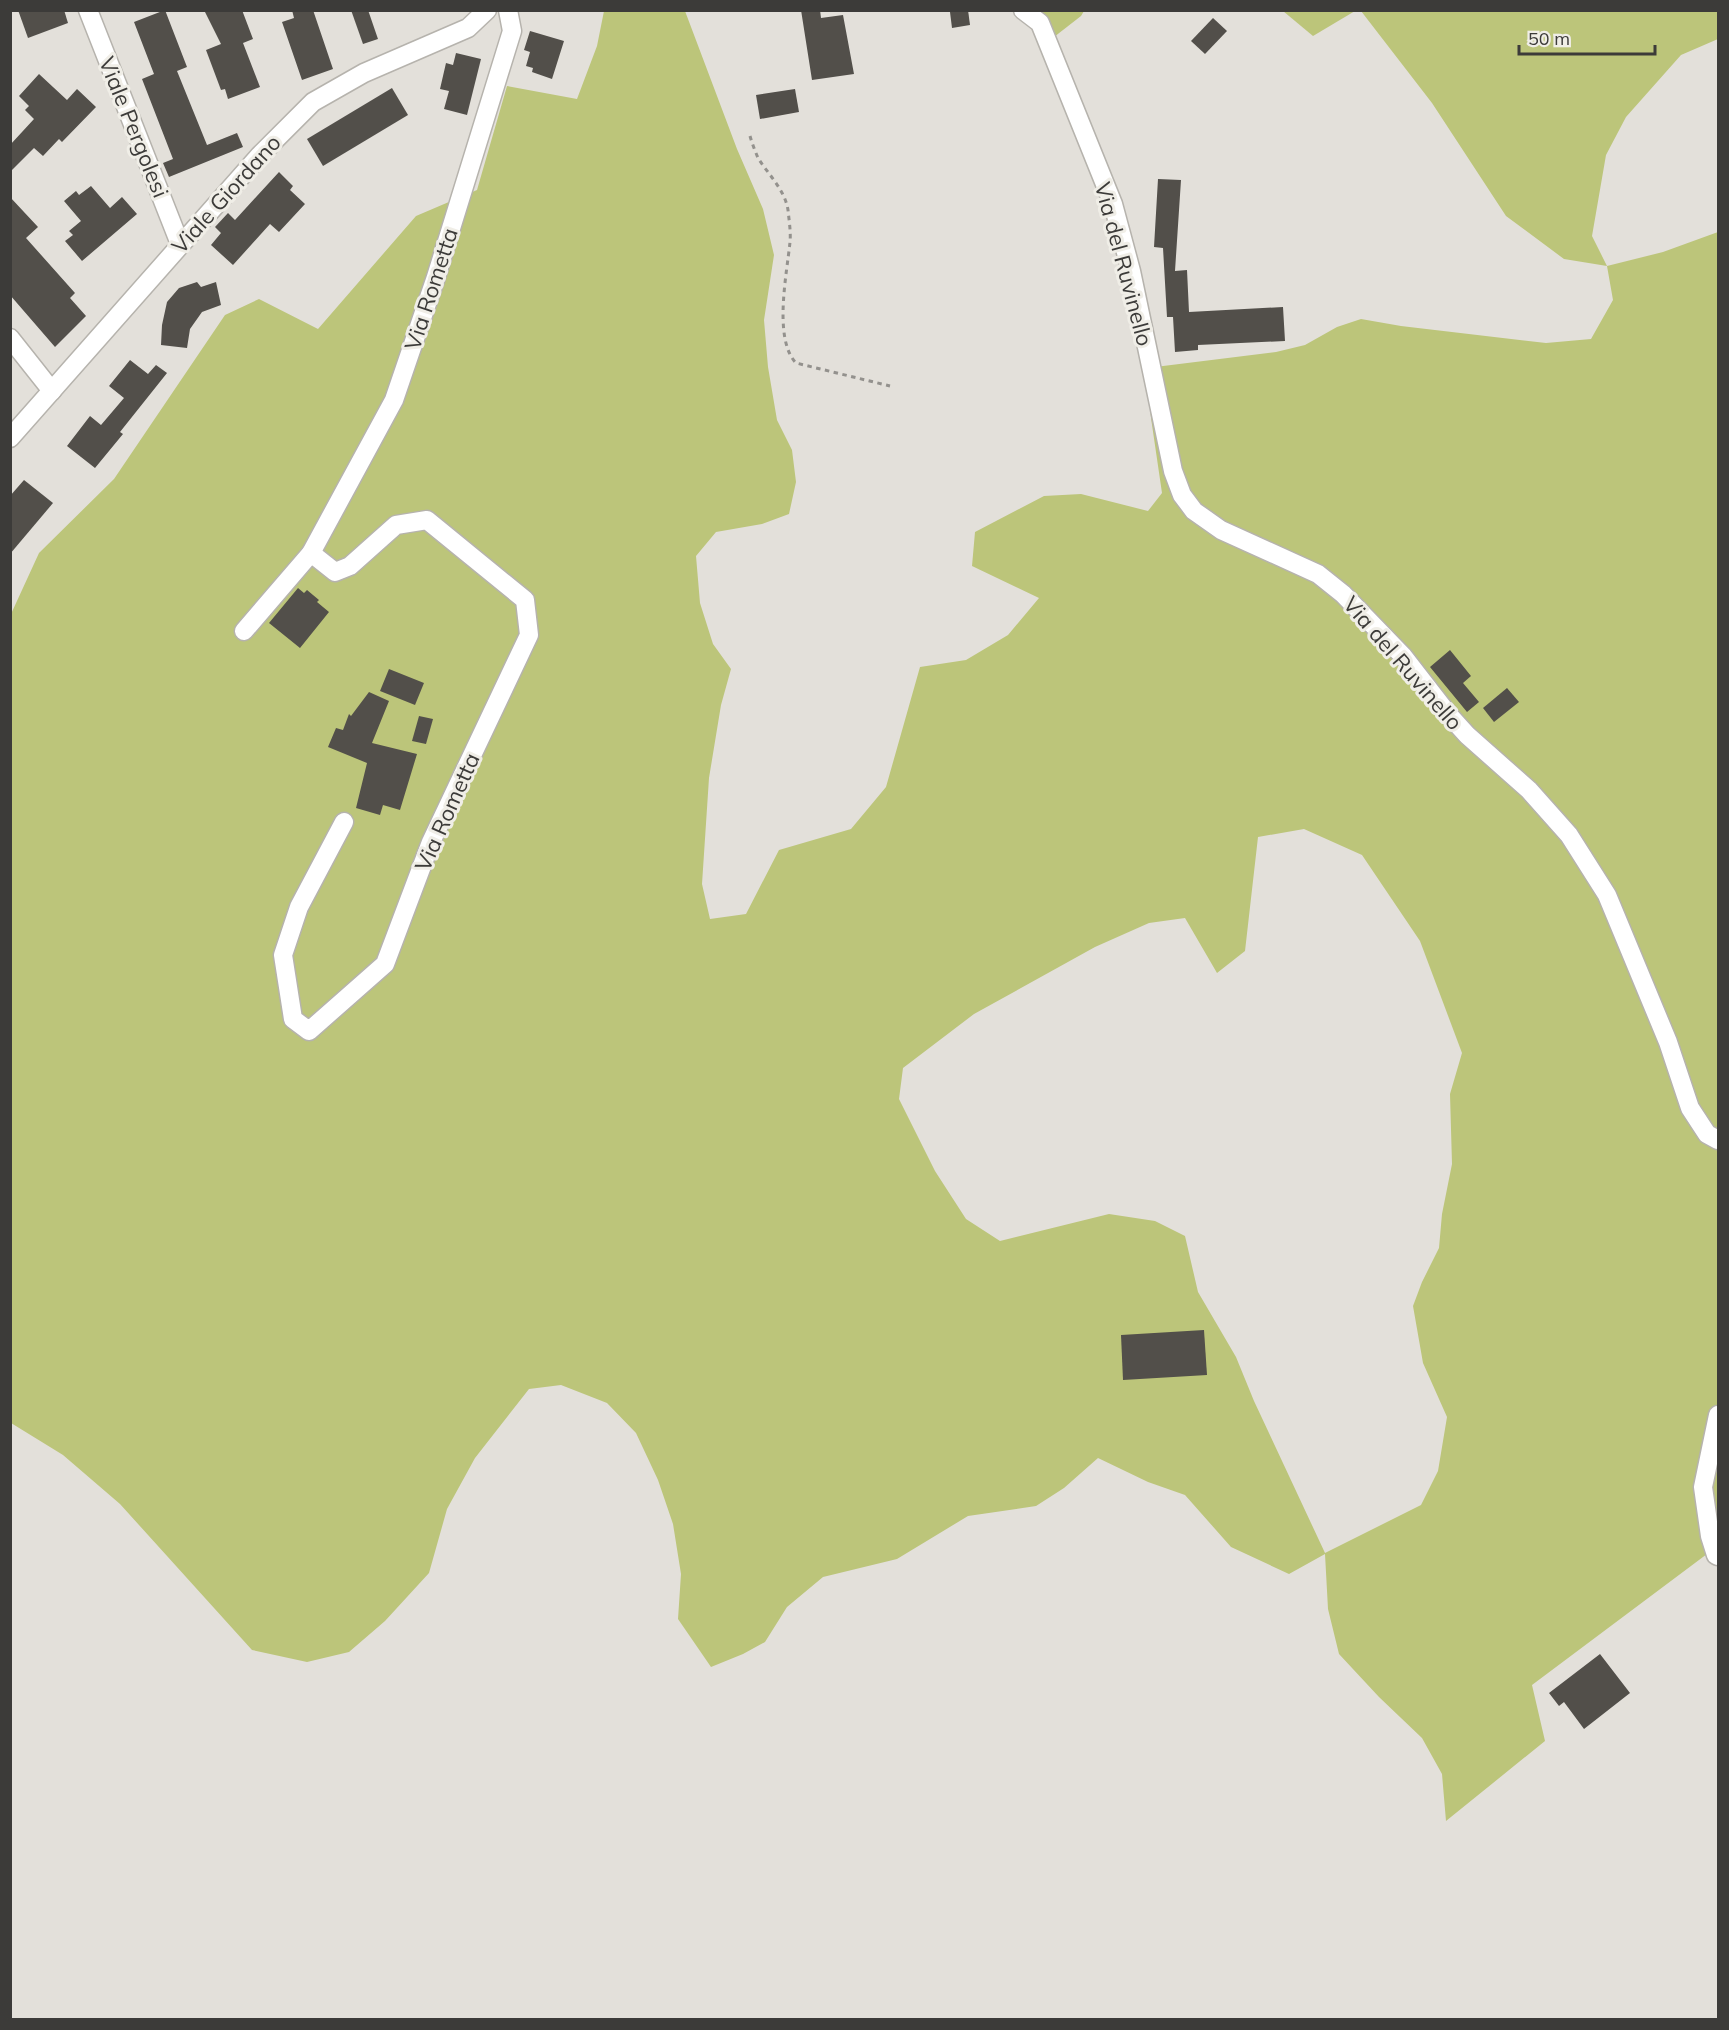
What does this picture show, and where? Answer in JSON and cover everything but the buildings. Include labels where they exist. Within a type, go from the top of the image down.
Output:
[{"type":"street","name":"Viale Pergolesi","points":[[88,10],[180,244]]},
{"type":"street","name":"Viale Giordano","points":[[10,438],[260,155],[313,102],[364,73],[468,28],[487,10]]},
{"type":"street","name":"Via Rometta","points":[[244,632],[311,554],[394,400],[436,277],[512,31],[508,10]]},
{"type":"street","name":"Via del Ruvinello","points":[[1023,10],[1040,23],[1113,204],[1131,272],[1173,471],[1182,495],[1194,511],[1221,530],[1318,574],[1343,594],[1402,656],[1467,735],[1529,790],[1569,835],[1607,895],[1668,1042],[1690,1108],[1707,1134],[1719,1140]]},
{"type":"street","points":[[10,338],[52,391]]},
{"type":"street","name":"Via Rometta","points":[[311,554],[335,572],[350,566],[396,525],[427,520],[525,600],[529,635],[431,842],[385,964],[309,1031],[293,1020],[283,955],[299,907],[344,822]]},
{"type":"street","points":[[1719,1415],[1703,1486],[1710,1536],[1716,1555],[1719,1556]]},
{"type":"path","points":[[750,136],[758,156],[778,186],[788,207],[790,239],[783,289],[785,338],[789,356],[796,363],[890,386]]},
{"type":"green space","points":[[604,11],[685,11],[737,149],[763,209],[774,255],[764,320],[768,367],[777,420],[792,450],[796,482],[789,514],[762,524],[716,532],[696,556],[700,603],[713,644],[731,669],[721,705],[709,778],[702,884],[710,919],[746,914],[779,850],[851,829],[886,787],[920,667],[966,660],[1008,635],[1039,598],[972,566],[975,532],[1044,496],[1081,494],[1148,511],[1162,493],[1151,418],[1147,368],[1276,352],[1305,345],[1337,327],[1361,319],[1546,343],[1591,339],[1613,300],[1607,266],[1663,252],[1718,232],[1718,1548],[1532,1685],[1545,1741],[1446,1821],[1442,1774],[1422,1738],[1339,1654],[1328,1609],[1325,1554],[1289,1574],[1231,1547],[1185,1495],[1148,1482],[1098,1458],[1064,1488],[1036,1506],[968,1516],[897,1559],[823,1577],[787,1607],[765,1642],[711,1667],[678,1619],[681,1574],[673,1524],[658,1480],[636,1433],[607,1403],[561,1385],[529,1389],[475,1458],[447,1509],[429,1573],[385,1621],[349,1652],[307,1662],[252,1650],[120,1504],[63,1455],[11,1423],[11,614],[39,553],[114,479],[225,315],[259,299],[318,329],[416,216],[477,190],[507,86],[577,99],[597,46]],"holes":[[[1304,829],[1362,855],[1420,941],[1462,1053],[1450,1094],[1452,1164],[1442,1214],[1439,1248],[1413,1306],[1423,1363],[1447,1417],[1438,1471],[1421,1505],[1325,1553],[1254,1401],[1236,1357],[1198,1292],[1185,1236],[1155,1221],[1109,1214],[1000,1241],[966,1219],[935,1171],[899,1099],[903,1068],[974,1014],[1095,947],[1149,923],[1185,918],[1217,973],[1245,951],[1258,837]]]},
{"type":"green space","points":[[1026,11],[1084,11],[1081,16],[1045,44]]},
{"type":"green space","points":[[1283,11],[1355,11],[1313,36]]},
{"type":"green space","points":[[1361,11],[1718,11],[1718,39],[1681,55],[1626,117],[1606,155],[1592,236],[1607,266],[1564,259],[1506,216],[1432,103]]}]
